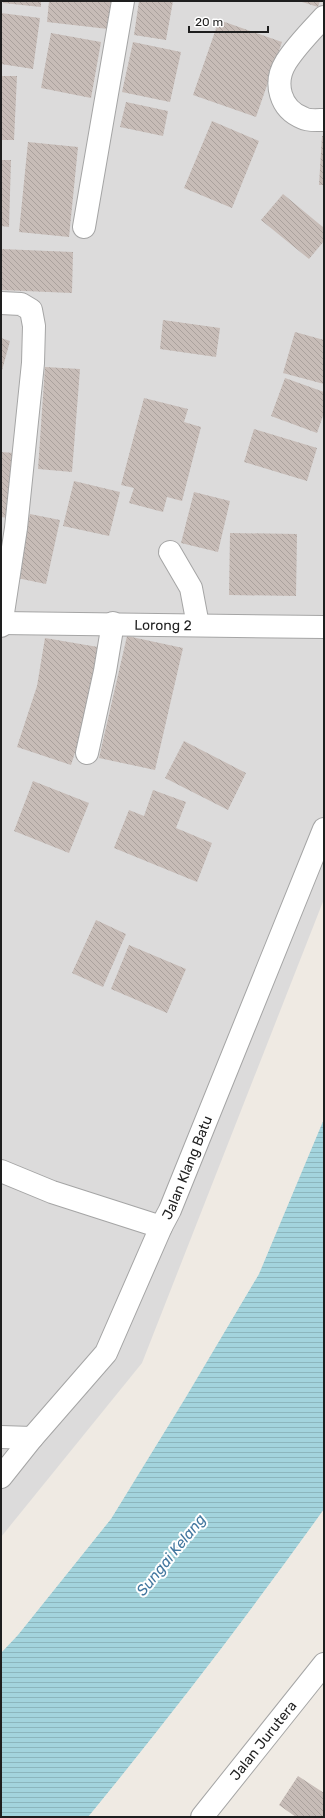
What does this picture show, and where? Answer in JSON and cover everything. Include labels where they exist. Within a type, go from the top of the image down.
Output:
[{"type":"street","points":[[84,227],[123,1]]},
{"type":"street","points":[[324,17],[285,63],[280,77],[279,92],[286,108],[303,119],[324,120]]},
{"type":"street","points":[[1,303],[22,304],[31,310],[34,326],[33,363],[17,521],[1,624]]},
{"type":"street","points":[[170,552],[191,588],[198,624]]},
{"type":"street","points":[[87,753],[105,671],[113,623]]},
{"type":"street","name":"Lorong 2","points":[[1,624],[113,623],[324,627]]},
{"type":"street","name":"Jalan Klang Batu","points":[[1,1477],[32,1438],[106,1353],[172,1203],[324,829]]},
{"type":"street","points":[[1,1171],[52,1192],[161,1227]]},
{"type":"street","points":[[1,1437],[32,1438]]},
{"type":"street","name":"Jalan Jurutera","points":[[202,1817],[324,1664]]},
{"type":"shaded area","points":[[1,1],[324,1],[324,899],[142,1363],[1,1537]]},
{"type":"water","name":"Sungai Kelang","points":[[324,1119],[324,1509],[209,1665],[88,1817],[1,1817],[1,1653],[18,1635],[111,1519],[186,1397],[259,1274]]},
{"type":"building","points":[[3,1],[41,1],[41,7],[3,3]]},
{"type":"building","points":[[49,1],[111,1],[108,29],[47,22]]},
{"type":"building","points":[[139,1],[173,1],[166,40],[134,35]]},
{"type":"building","points":[[299,1],[320,1],[318,7]]},
{"type":"building","points":[[1,13],[40,18],[33,69],[1,64]]},
{"type":"building","points":[[219,20],[282,42],[256,117],[193,95]]},
{"type":"building","points":[[51,33],[101,42],[91,98],[41,88]]},
{"type":"building","points":[[133,42],[181,52],[170,102],[122,92]]},
{"type":"building","points":[[1,76],[17,76],[14,140],[1,140]]},
{"type":"building","points":[[126,102],[168,111],[163,136],[120,127]]},
{"type":"building","points":[[212,121],[259,141],[232,208],[184,188]]},
{"type":"building","points":[[322,136],[324,136],[324,185],[319,185]]},
{"type":"building","points":[[28,142],[78,147],[69,237],[19,232]]},
{"type":"building","points":[[1,160],[11,160],[9,227],[1,226]]},
{"type":"building","points":[[283,194],[324,228],[324,241],[309,259],[261,220]]},
{"type":"building","points":[[1,249],[73,252],[72,293],[1,290]]},
{"type":"building","points":[[163,320],[220,328],[216,357],[160,349]]},
{"type":"building","points":[[295,332],[324,340],[324,384],[283,373]]},
{"type":"building","points":[[1,338],[10,341],[1,374]]},
{"type":"building","points":[[45,367],[80,369],[72,472],[38,469]]},
{"type":"building","points":[[285,378],[324,392],[324,413],[317,433],[271,416]]},
{"type":"building","points":[[144,398],[188,409],[184,422],[201,427],[182,501],[167,497],[163,512],[129,503],[134,488],[121,485]]},
{"type":"building","points":[[254,429],[317,448],[307,481],[244,462]]},
{"type":"building","points":[[1,452],[14,453],[8,518],[1,517]]},
{"type":"building","points":[[74,481],[120,492],[109,536],[63,526]]},
{"type":"building","points":[[194,492],[230,501],[218,552],[181,543]]},
{"type":"building","points":[[30,514],[60,520],[46,584],[17,578]]},
{"type":"building","points":[[230,533],[297,534],[296,596],[229,595]]},
{"type":"building","points":[[127,636],[183,648],[155,770],[99,758]]},
{"type":"building","points":[[45,638],[98,647],[91,704],[71,765],[17,747],[37,686]]},
{"type":"building","points":[[184,741],[246,773],[228,810],[165,778]]},
{"type":"building","points":[[33,781],[89,803],[69,853],[14,831]]},
{"type":"building","points":[[153,790],[186,802],[176,828],[212,843],[197,882],[114,848],[129,810],[144,816]]},
{"type":"building","points":[[96,920],[126,934],[103,987],[72,973]]},
{"type":"building","points":[[129,945],[186,969],[167,1013],[111,989]]},
{"type":"building","points":[[298,1776],[324,1793],[324,1817],[296,1817],[279,1805]]}]
